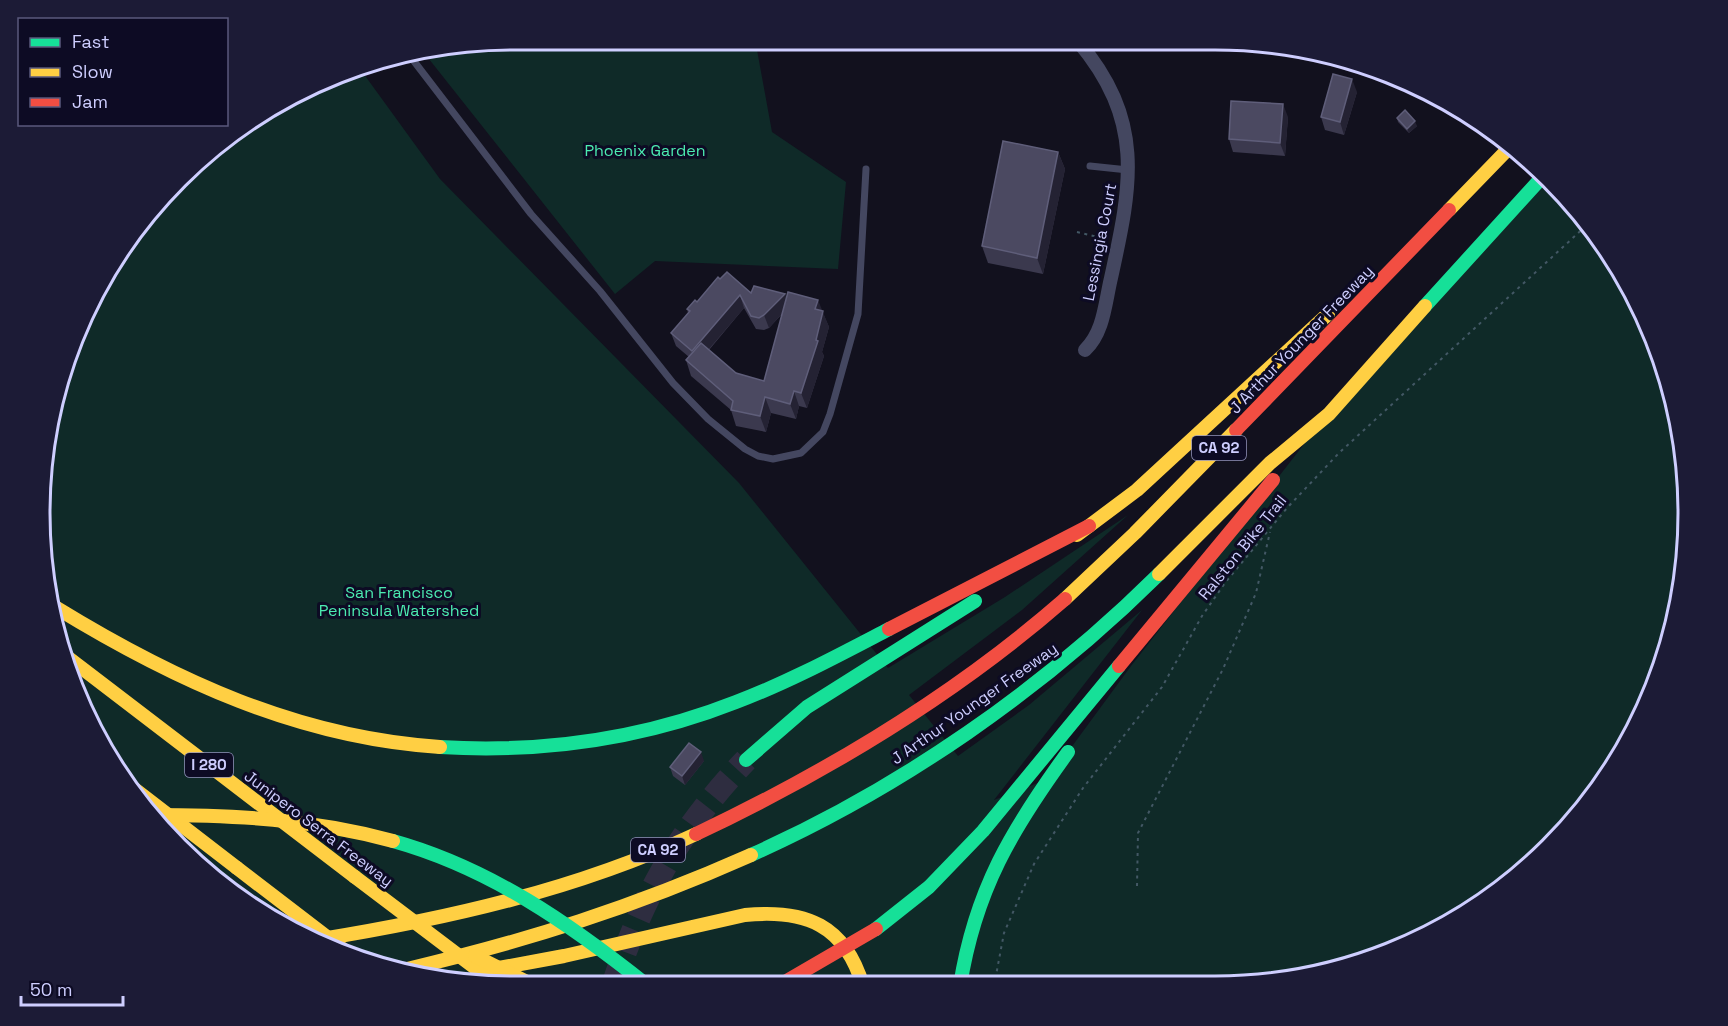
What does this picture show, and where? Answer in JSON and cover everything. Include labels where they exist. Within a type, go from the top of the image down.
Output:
[{"type":"highway","name":"J Arthur Younger Freeway","points":[[329,938],[429,921],[490,906],[630,861],[766,801],[894,728],[1006,648],[1104,564],[1505,152]]},
{"type":"highway","name":"J Arthur Younger Freeway","points":[[417,967],[528,940],[652,899],[770,848],[858,801],[953,742],[1075,651],[1160,576],[1271,462],[1319,425],[1539,181]]},
{"type":"highway","points":[[746,760],[807,707],[1089,526],[1159,469],[1428,217],[1456,203]]},
{"type":"highway","points":[[797,976],[876,929],[912,901],[971,844],[1319,425]]},
{"type":"highway","points":[[60,610],[186,680],[282,718],[342,734],[405,745],[467,749],[530,749],[632,735],[733,703],[847,650],[1089,526]]},
{"type":"highway","points":[[962,976],[967,941],[978,904],[1007,839],[1182,592]]},
{"type":"highway","name":"Junipero Serra Freeway","points":[[74,662],[486,976]]},
{"type":"highway","points":[[150,801],[327,937]]},
{"type":"highway","points":[[161,815],[231,813],[293,818],[354,829],[413,846],[491,878],[545,908],[596,943],[636,976]]},
{"type":"highway","points":[[461,974],[564,956],[745,915],[774,912],[808,918],[831,933],[850,953],[858,976]]},
{"type":"highway","points":[[435,937],[515,976]]},
{"type":"street","name":"Lessingia Court","points":[[1085,50],[1101,70],[1118,103],[1126,135],[1128,170],[1126,207],[1099,331],[1085,350]]},
{"type":"lane","points":[[413,60],[531,214],[600,291],[673,383],[708,419],[745,449],[758,456],[773,459],[801,453],[813,444],[827,423],[858,314],[866,169]]},
{"type":"lane","points":[[1090,166],[1128,170]]},
{"type":"path","name":"Ralston Bike Trail","points":[[996,976],[1009,919],[1020,891],[1041,850],[1087,782],[1162,687],[1218,591],[1273,526],[1347,445],[1581,229]]},
{"type":"path","points":[[1077,232],[1110,240]]},
{"type":"path","points":[[1137,886],[1138,834],[1223,669],[1256,593],[1273,526]]},
{"type":"green space","name":"Phoenix Garden","points":[[483,50],[757,50],[772,132],[846,182],[838,269],[655,261],[615,294],[428,57]]},
{"type":"green space","name":"San Francisco Peninsula Watershed","points":[[364,74],[440,179],[739,483],[888,668],[1005,597],[1128,515],[1022,610],[909,695],[958,756],[1029,705],[1142,610],[994,800],[1048,779],[1131,666],[1319,425],[1543,185],[1583,231],[1600,255],[1631,308],[1654,364],[1663,393],[1675,453],[1678,483],[1678,543],[1670,603],[1663,633],[1631,718],[1583,795],[1543,841],[1497,881],[1420,929],[1335,961],[1275,973],[1245,976],[483,976],[423,968],[364,952],[308,929],[231,881],[185,841],[145,795],[112,745],[85,690],[65,633],[53,573],[50,543],[50,483],[58,423],[65,393],[97,308],[128,255],[145,231],[185,185],[231,145],[308,97]]},
{"type":"building","points":[[1333,74],[1352,79],[1340,122],[1321,117]]},
{"type":"building","points":[[1231,101],[1283,104],[1280,143],[1229,139]]},
{"type":"building","points":[[1405,110],[1415,121],[1407,129],[1397,118]]},
{"type":"building","points":[[1003,141],[1058,152],[1037,258],[982,246]]},
{"type":"building","points":[[727,272],[751,293],[754,286],[785,294],[759,318],[751,316],[740,295],[692,351],[671,333],[690,311],[687,309],[695,300],[697,302],[718,277],[720,279]]},
{"type":"building","points":[[788,292],[818,300],[815,309],[823,311],[816,340],[818,341],[801,393],[794,391],[790,404],[765,397],[760,416],[731,410],[733,401],[686,360],[701,343],[736,373],[764,381]]},
{"type":"building","points":[[689,743],[701,752],[682,776],[670,767]]},
{"type":"tunnel","points":[[616,976],[637,922],[666,865],[701,812],[746,760]]},
{"type":"traffic: fast","points":[[1425,306],[1539,181]]},
{"type":"traffic: fast","points":[[751,855],[862,799],[967,733],[1067,657],[1159,574]]},
{"type":"traffic: fast","points":[[746,760],[807,707],[975,601]]},
{"type":"traffic: fast","points":[[440,747],[516,748],[553,745],[591,741],[664,725],[700,715],[775,686],[889,629]]},
{"type":"traffic: fast","points":[[876,929],[929,887],[983,831],[1119,666]]},
{"type":"traffic: fast","points":[[962,976],[975,920],[999,862],[1013,835],[1068,752]]},
{"type":"traffic: fast","points":[[393,841],[429,852],[496,882],[559,920],[635,976]]},
{"type":"traffic: slow","points":[[1449,210],[1505,152]]},
{"type":"traffic: slow","points":[[1159,574],[1270,463],[1329,414],[1425,306]]},
{"type":"traffic: slow","points":[[1077,535],[1137,490],[1328,314]]},
{"type":"traffic: slow","points":[[1065,599],[1135,533],[1236,430]]},
{"type":"traffic: slow","points":[[60,610],[146,658],[239,701],[337,732],[440,747]]},
{"type":"traffic: slow","points":[[74,662],[355,877]]},
{"type":"traffic: slow","points":[[150,801],[237,868]]},
{"type":"traffic: slow","points":[[162,815],[213,816],[303,823],[393,841]]},
{"type":"traffic: slow","points":[[329,938],[462,912],[557,887],[651,854],[696,834]]},
{"type":"traffic: slow","points":[[417,967],[537,935],[622,907],[751,855]]},
{"type":"traffic: slow","points":[[237,868],[327,937]]},
{"type":"traffic: slow","points":[[355,877],[486,976]]},
{"type":"traffic: slow","points":[[488,970],[564,956],[745,915],[767,914],[787,915],[820,925],[846,948],[859,976]]},
{"type":"traffic: slow","points":[[475,956],[515,976]]},
{"type":"traffic: jam","points":[[1236,430],[1449,210]]},
{"type":"traffic: jam","points":[[1119,666],[1273,480]]},
{"type":"traffic: jam","points":[[889,629],[1089,526]]},
{"type":"traffic: jam","points":[[696,834],[842,758],[889,729],[979,668],[1065,599]]},
{"type":"traffic: jam","points":[[795,976],[876,929]]}]
